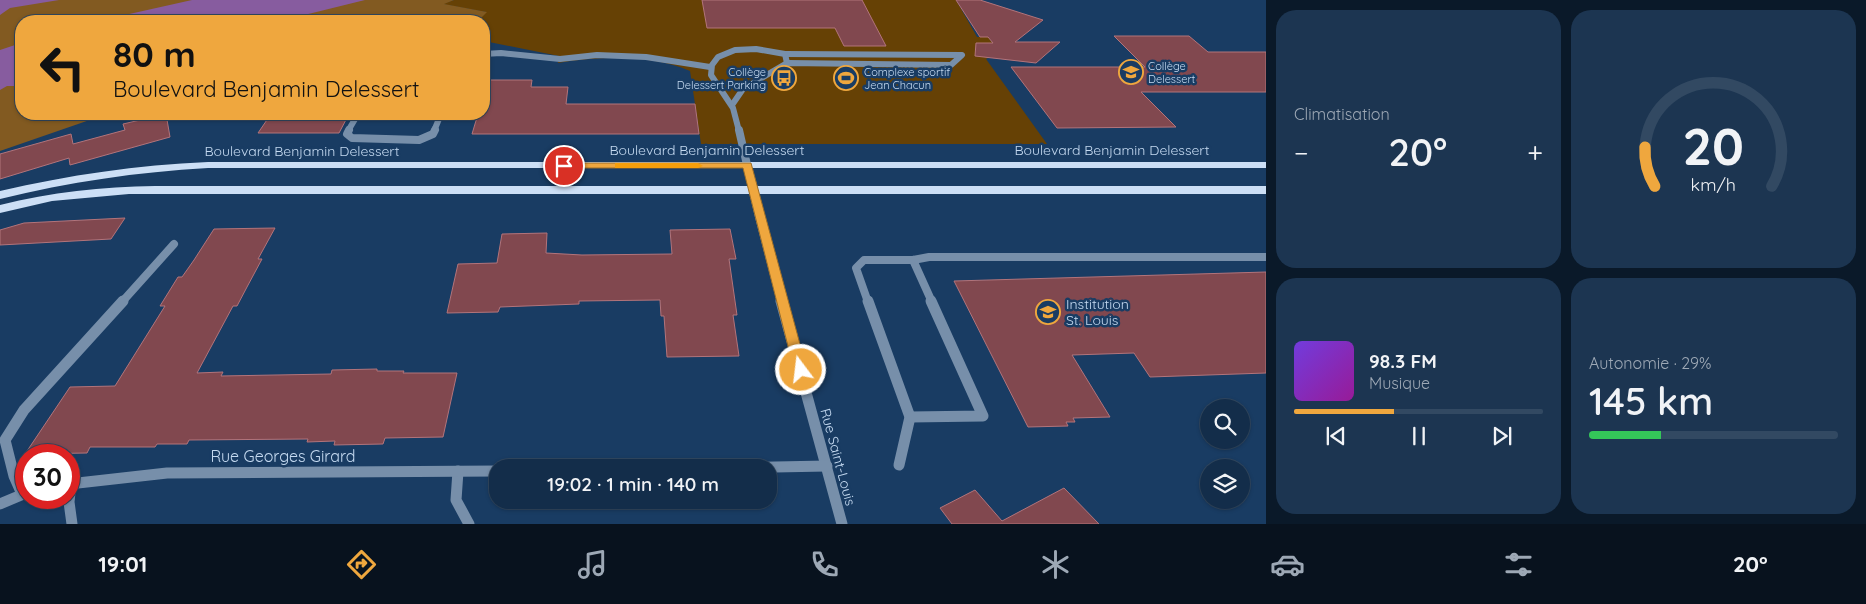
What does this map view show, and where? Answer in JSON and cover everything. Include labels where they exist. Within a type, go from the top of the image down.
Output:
[{"type":"main road","name":"Boulevard Benjamin Delessert","points":[[0,195],[73,178],[168,167],[1266,165]]},
{"type":"main road","points":[[0,209],[65,194],[114,190],[1266,190]]},
{"type":"street","points":[[738,49],[785,54],[962,55],[951,64],[787,63],[743,89],[732,104],[715,84],[710,67],[724,54],[738,49]]},
{"type":"street","points":[[490,54],[560,59],[597,55],[646,57],[710,67]]},
{"type":"street","points":[[785,54],[787,63]]},
{"type":"street","name":"Rue Saint-Louis","points":[[732,104],[753,191],[842,524]]},
{"type":"street","points":[[355,120],[348,134],[352,138],[420,140],[433,134],[439,120]]},
{"type":"street","points":[[15,478],[5,440],[24,410],[174,244]]},
{"type":"street","points":[[899,465],[910,417],[856,268],[864,260],[913,260],[929,257],[1266,257]]},
{"type":"street","points":[[910,417],[983,416],[913,260]]},
{"type":"street","points":[[777,467],[827,466]]},
{"type":"street","points":[[458,471],[456,500],[469,524]]},
{"type":"street","name":"Rue Georges Girard","points":[[80,483],[167,473],[489,471]]},
{"type":"street","points":[[0,504],[15,497]]},
{"type":"street","points":[[70,509],[72,524]]},
{"type":"shaded area","points":[[0,0],[454,0],[444,4],[487,12],[484,15],[15,15],[15,120],[90,120],[0,151]]},
{"type":"shaded area","points":[[0,0],[59,0],[10,8],[0,15]]},
{"type":"shaded area","points":[[192,0],[365,0],[304,15],[125,15]]},
{"type":"shaded area","name":"Complexe sportif Jean Chacun","points":[[454,0],[956,0],[977,37],[988,37],[1000,52],[986,59],[1047,144],[701,144],[690,71],[674,65],[642,59],[608,58],[558,63],[559,56],[490,42],[490,15],[483,15],[486,12],[442,4]]},
{"type":"shaded area","points":[[15,45],[15,86],[7,86],[0,90],[0,50]]},
{"type":"building","points":[[702,0],[862,0],[886,46],[844,46],[835,28],[707,28]]},
{"type":"building","points":[[956,0],[980,0],[1043,20],[1015,42],[1060,42],[1036,63],[975,56],[976,43],[993,43],[988,37],[980,37]]},
{"type":"building","points":[[1114,36],[1189,36],[1208,52],[1266,52],[1266,92],[1141,92],[1176,127],[1057,128],[1011,67],[1145,67]]},
{"type":"building","points":[[490,80],[532,80],[531,87],[568,87],[566,104],[695,104],[699,134],[472,134],[476,120],[490,120]]},
{"type":"building","points":[[140,120],[167,120],[170,137],[70,165],[69,158],[0,179],[0,154],[71,134],[73,144],[125,130],[123,124]]},
{"type":"building","points":[[267,120],[346,120],[339,133],[258,133]]},
{"type":"building","points":[[125,218],[111,239],[0,245],[0,230],[24,223]]},
{"type":"building","points":[[275,228],[258,259],[262,259],[237,306],[233,306],[197,373],[223,372],[221,376],[331,374],[332,370],[377,369],[377,371],[404,371],[403,373],[457,373],[443,437],[385,438],[383,444],[334,445],[335,441],[307,442],[308,439],[189,440],[187,444],[157,444],[155,447],[90,447],[87,453],[80,453],[80,444],[32,444],[70,387],[115,386],[165,306],[160,306],[178,277],[182,277],[214,229]]},
{"type":"building","points":[[730,229],[736,259],[729,259],[737,315],[733,315],[739,356],[667,357],[664,316],[661,316],[660,300],[579,301],[579,304],[500,307],[498,312],[447,313],[458,264],[497,263],[502,234],[547,233],[546,253],[582,255],[672,254],[670,230]]},
{"type":"building","points":[[1266,272],[1266,373],[1150,377],[1134,353],[1072,355],[1110,417],[1073,418],[1075,422],[1066,422],[1068,426],[1028,427],[954,281]]},
{"type":"building","points":[[1064,488],[1099,524],[952,524],[940,508],[975,490],[1002,521]]},
{"type":"slow traffic","points":[[619,166],[698,166]]},
{"type":"place","name":"Collège Delessert","points":[[1131,72]]},
{"type":"place","name":"Collège Delessert Parking","points":[[784,78]]},
{"type":"place","name":"Complexe sportif Jean Chacun","points":[[846,78]]},
{"type":"place","name":"Institution St. Louis","points":[[1048,312]]},
{"type":"route","points":[[564,166],[747,166],[801,370]]}]
